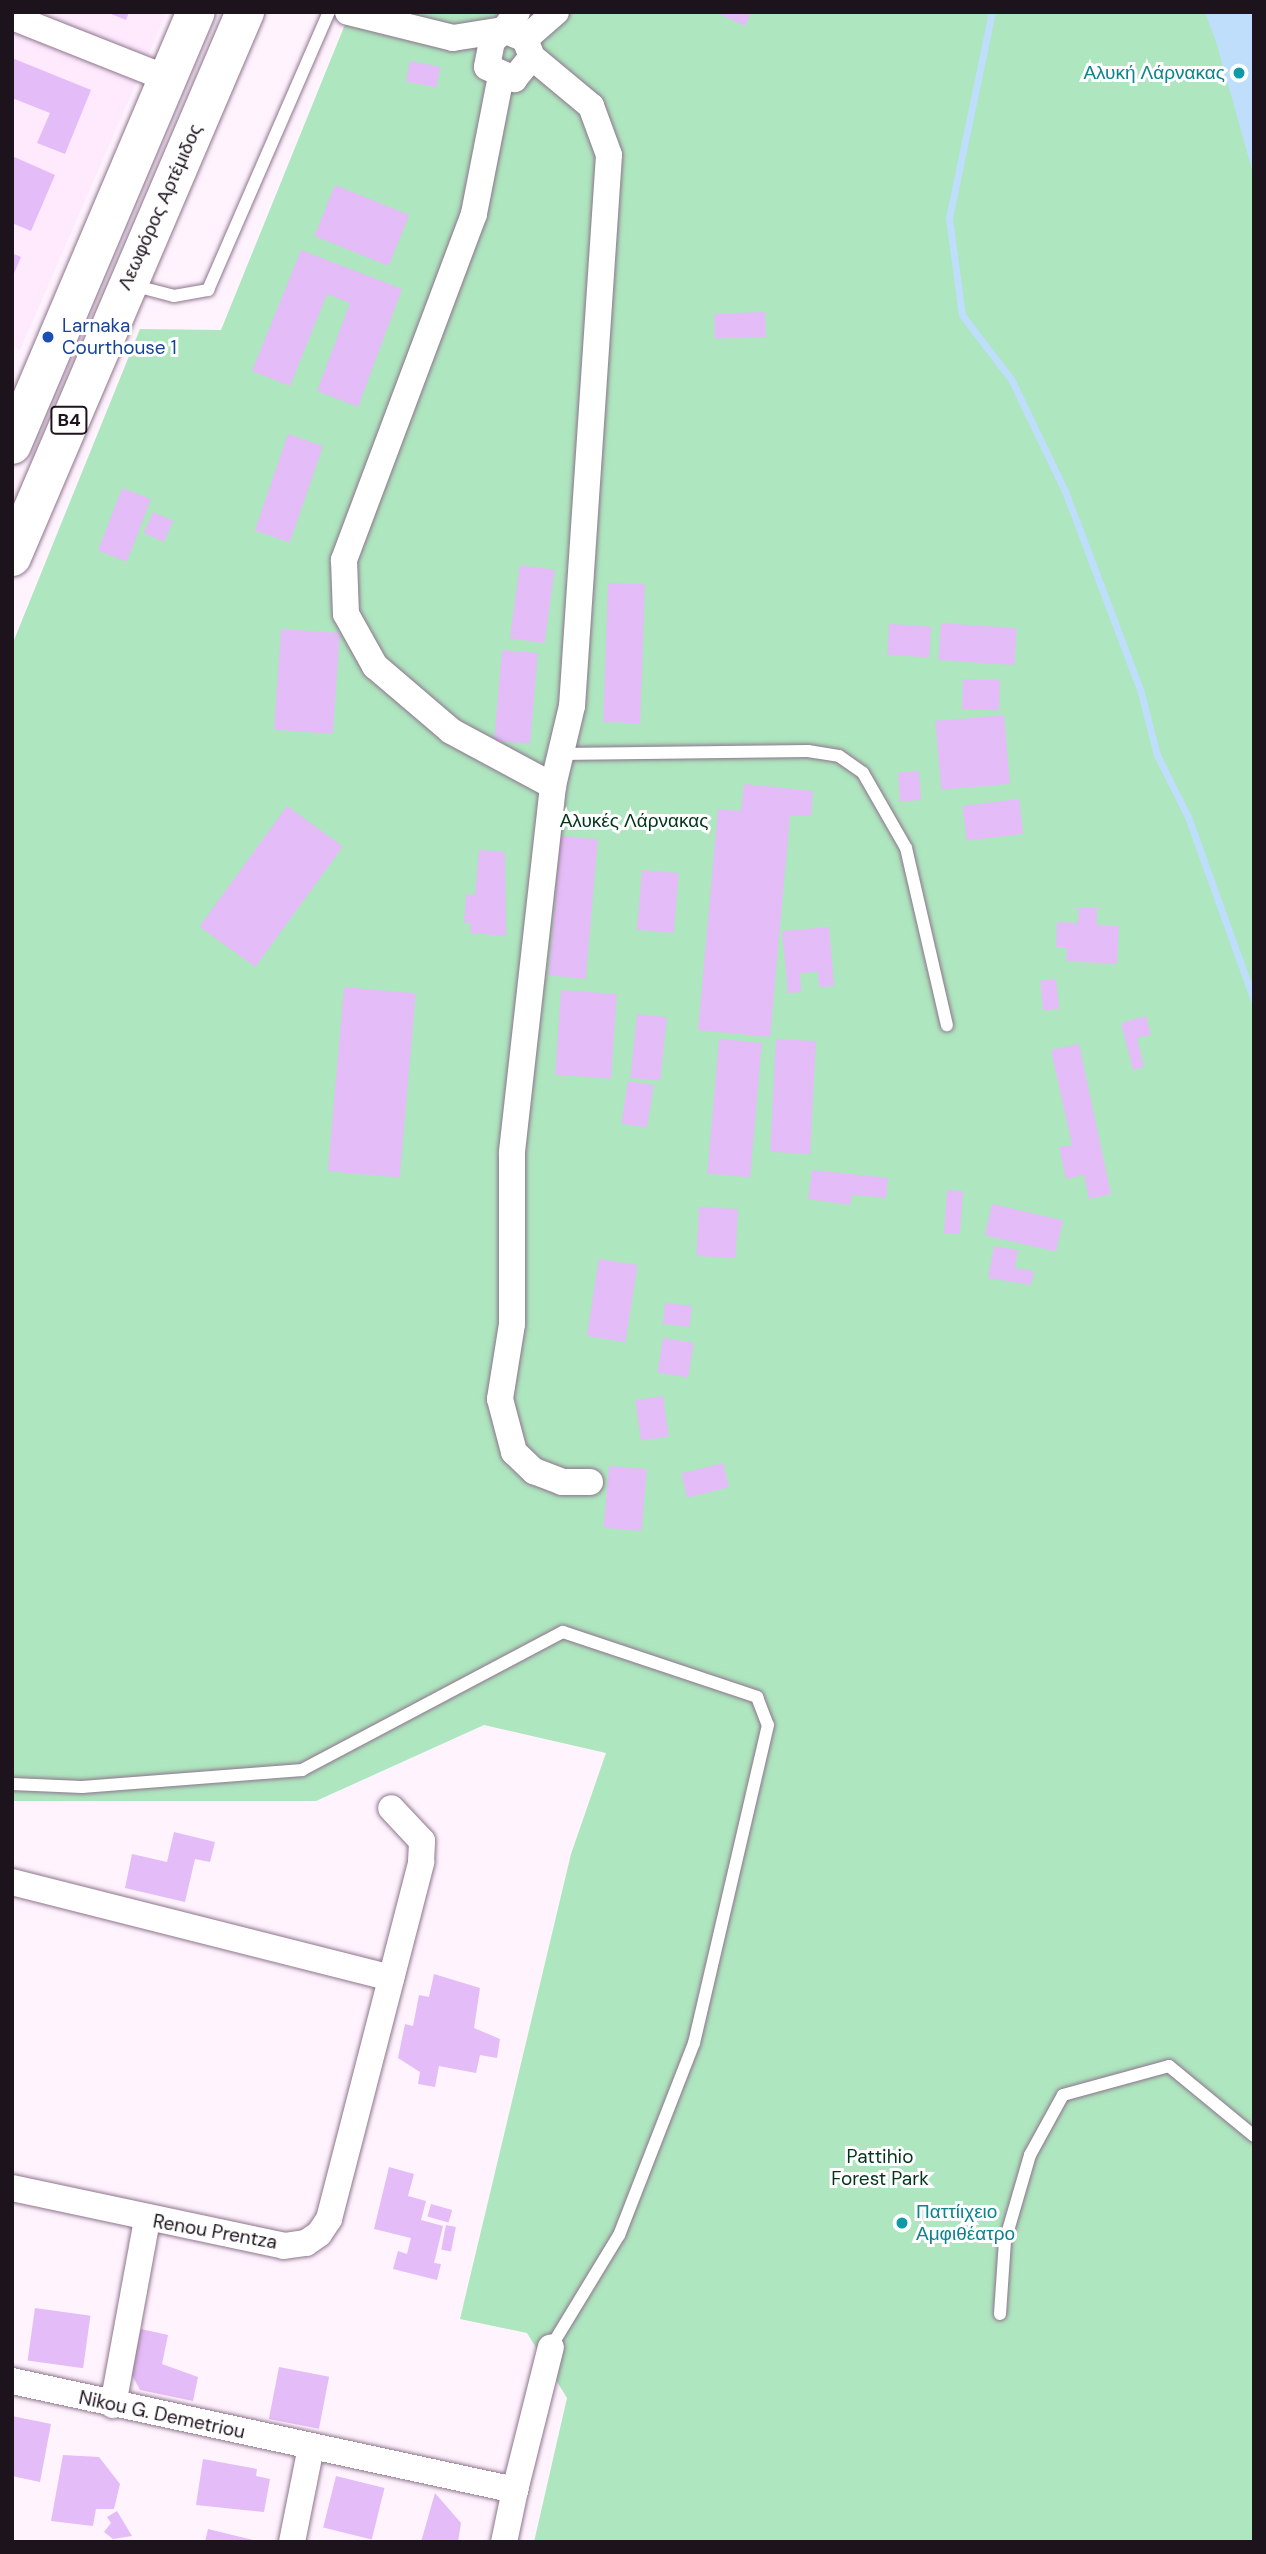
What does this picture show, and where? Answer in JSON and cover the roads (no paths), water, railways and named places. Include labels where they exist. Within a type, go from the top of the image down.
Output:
[{"type":"main road","name":"B4","points":[[12,445],[196,12]]},
{"type":"main road","name":"Λεωφόρος Αρτέμιδος","points":[[12,557],[125,283],[245,12]]},
{"type":"main road","points":[[89,267],[125,283]]},
{"type":"street","points":[[348,12],[453,38],[519,35],[591,106],[609,155],[572,706],[553,786],[512,1153],[512,1324],[500,1399],[514,1452],[534,1471],[562,1482],[590,1482]]},
{"type":"street","points":[[519,35],[514,79],[501,76],[487,67],[485,54],[556,12]]},
{"type":"street","points":[[12,17],[166,78]]},
{"type":"street","points":[[501,76],[469,227],[344,560],[346,614],[375,666],[451,731],[553,786]]},
{"type":"street","name":"Renou Prentza","points":[[12,2188],[147,2220],[284,2246],[306,2244],[319,2234],[330,2218],[391,1978],[422,1841],[412,1823],[391,1808]]},
{"type":"street","points":[[12,1882],[391,1978]]},
{"type":"street","points":[[113,2405],[147,2220]]},
{"type":"street","points":[[504,2542],[551,2347]]},
{"type":"street","name":"Nikou G. Demetriou","points":[[12,2381],[515,2490]]},
{"type":"street","points":[[292,2542],[311,2446]]},
{"type":"lane","points":[[125,283],[174,296],[208,290],[329,12]]},
{"type":"lane","points":[[560,754],[808,751],[847,761],[863,773],[906,848],[947,1025]]},
{"type":"lane","points":[[12,1784],[82,1787],[302,1770],[563,1632],[757,1697],[768,1725],[694,2043],[619,2235],[551,2347]]},
{"type":"lane","points":[[1000,2314],[1005,2241],[1030,2155],[1063,2095],[1169,2066],[1254,2136]]},
{"type":"water","name":"Αλυκή Λάρνακας","points":[[1205,12],[1254,12],[1254,177],[1217,45]]},
{"type":"waterway","points":[[992,12],[949,218],[962,315],[1011,379],[1065,491],[1140,689],[1157,755],[1188,817],[1254,1000]]},
{"type":"place","name":"Αλυκή Λάρνακας","points":[[1239,73]]},
{"type":"place","name":"Larnaka Courthouse 1","points":[[48,337]]},
{"type":"place","name":"Παττίιχειο Αμφιθέατρο","points":[[902,2223]]},
{"type":"park label","name":"Αλυκές Λάρνακας","points":[[634,821]]},
{"type":"park label","name":"Pattihio Forest Park","points":[[880,2168]]}]
